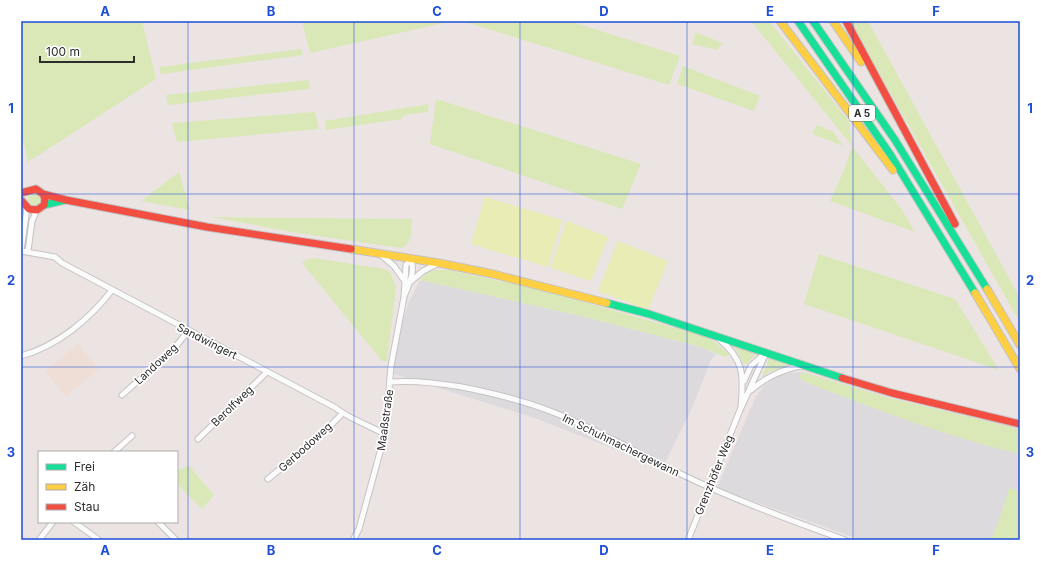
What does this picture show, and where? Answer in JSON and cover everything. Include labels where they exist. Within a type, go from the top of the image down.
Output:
[{"type":"main road","name":"A 5","points":[[773,21],[811,64]]},
{"type":"main road","name":"A 5","points":[[780,21],[811,64],[884,157],[907,190],[924,207]]},
{"type":"main road","name":"A 5","points":[[798,21],[890,154],[924,207],[1020,369]]},
{"type":"main road","name":"A 5","points":[[813,21],[857,82],[968,255],[1020,345]]},
{"type":"main road","points":[[833,21],[893,108]]},
{"type":"main road","points":[[846,21],[946,205],[968,255]]},
{"type":"main road","points":[[66,200],[44,205],[37,210],[24,204],[24,192],[36,189],[43,194],[66,200],[207,227],[411,258],[493,274],[588,298],[714,335],[802,366],[892,393],[1020,424]]},
{"type":"main road","points":[[43,194],[45,199],[44,205]]},
{"type":"street","name":"Sandwingert","points":[[24,204],[21,251],[28,251],[55,257],[62,263],[188,331],[336,408],[342,414],[385,434]]},
{"type":"street","points":[[28,251],[32,221],[37,210]]},
{"type":"street","points":[[379,254],[394,266],[404,280]]},
{"type":"street","name":"Maaßstraße","points":[[353,540],[361,523],[385,434],[391,366],[404,297],[406,265],[411,258]]},
{"type":"street","name":"Maaßstraße","points":[[404,297],[410,282],[413,266],[411,258]]},
{"type":"street","name":"Maaßstraße","points":[[410,282],[423,271],[439,263]]},
{"type":"street","points":[[21,356],[40,350],[58,340],[96,309],[112,290]]},
{"type":"street","name":"Landoweg","points":[[122,395],[173,350],[188,331]]},
{"type":"street","name":"Grenzhöfer Weg","points":[[714,335],[735,354],[741,368],[743,384],[740,410]]},
{"type":"street","name":"Grenzhöfer Weg","points":[[743,384],[751,366],[766,353]]},
{"type":"street","name":"Grenzhöfer Weg","points":[[688,540],[740,410],[766,353]]},
{"type":"street","name":"Grenzhöfer Weg","points":[[750,390],[771,375],[783,369],[802,366]]},
{"type":"street","name":"Berolfweg","points":[[198,439],[267,372]]},
{"type":"street","name":"Im Schuhmachergewann","points":[[390,382],[420,381],[453,386],[488,392],[534,405],[602,434],[709,487],[845,540]]},
{"type":"street","name":"Gerbodoweg","points":[[268,480],[321,435],[342,414]]},
{"type":"street","points":[[115,451],[132,436]]},
{"type":"street","points":[[39,540],[52,523]]},
{"type":"street","points":[[75,523],[99,540]]},
{"type":"street","points":[[159,523],[176,540]]},
{"type":"shaded area","points":[[420,280],[589,318],[701,347],[716,354],[711,360],[691,410],[665,463],[627,454],[535,418],[387,372],[408,304]]},
{"type":"shaded area","points":[[78,344],[99,369],[66,396],[45,371]]},
{"type":"shaded area","points":[[803,372],[889,398],[1020,429],[1020,540],[861,540],[717,488],[755,398],[764,386],[778,376],[789,373]]},
{"type":"green space","points":[[21,21],[142,21],[156,79],[28,162],[21,131]]},
{"type":"green space","points":[[302,21],[444,21],[444,23],[310,53]]},
{"type":"green space","points":[[462,21],[569,21],[680,56],[669,85]]},
{"type":"green space","points":[[751,21],[769,21],[849,121],[852,146]]},
{"type":"green space","points":[[850,21],[868,21],[1020,298],[1020,323]]},
{"type":"green space","points":[[696,32],[722,43],[717,50],[692,44]]},
{"type":"green space","points":[[301,49],[303,55],[161,74],[159,67]]},
{"type":"green space","points":[[683,66],[760,96],[754,111],[677,84]]},
{"type":"green space","points":[[308,80],[310,89],[168,105],[166,95]]},
{"type":"green space","points":[[436,99],[641,164],[622,209],[430,144]]},
{"type":"green space","points":[[429,104],[428,112],[404,115],[402,119],[326,130],[325,121]]},
{"type":"green space","points":[[315,112],[319,129],[177,142],[172,123]]},
{"type":"green space","points":[[817,125],[834,132],[843,146],[812,134]]},
{"type":"green space","points":[[852,146],[902,210],[915,232],[830,201],[844,170]]},
{"type":"green space","points":[[179,172],[190,210],[141,201]]},
{"type":"green space","points":[[36,193],[39,194],[39,204],[32,205],[29,204],[28,197],[29,194]]},
{"type":"green space","points":[[485,197],[562,220],[548,267],[471,244]]},
{"type":"green space","points":[[211,217],[412,219],[408,243],[401,248],[297,233]]},
{"type":"green space","points":[[566,221],[608,237],[591,281],[551,268]]},
{"type":"green space","points":[[618,241],[668,261],[648,310],[598,291]]},
{"type":"green space","points":[[819,254],[955,299],[999,370],[804,304]]},
{"type":"green space","points":[[314,258],[384,269],[391,273],[396,288],[387,361],[382,361],[302,263],[308,259]]},
{"type":"green space","points":[[434,270],[449,270],[538,289],[704,336],[715,342],[730,355],[725,357],[701,347],[589,318],[420,280],[426,274]]},
{"type":"green space","points":[[731,345],[756,353],[747,364],[744,364],[737,351]]},
{"type":"green space","points":[[769,358],[786,364],[787,366],[768,372],[762,378]]},
{"type":"green space","points":[[803,372],[889,398],[1020,429],[1020,454],[966,440],[860,403],[808,383],[799,378]]},
{"type":"green space","points":[[189,466],[214,495],[202,509],[178,485],[178,470]]},
{"type":"green space","points":[[1009,488],[1020,491],[1020,540],[991,540],[1000,518]]},
{"type":"traffic: fast","points":[[798,21],[890,154],[975,293]]},
{"type":"traffic: fast","points":[[813,21],[895,140],[987,289]]},
{"type":"traffic: fast","points":[[44,205],[65,200]]},
{"type":"traffic: fast","points":[[607,303],[649,314],[842,378]]},
{"type":"traffic: slow","points":[[780,21],[893,170]]},
{"type":"traffic: slow","points":[[833,21],[861,62]]},
{"type":"traffic: slow","points":[[351,249],[439,263],[493,274],[607,303]]},
{"type":"traffic: slow","points":[[987,289],[1020,345]]},
{"type":"traffic: slow","points":[[975,293],[1020,369]]},
{"type":"traffic: jam","points":[[846,21],[955,224]]},
{"type":"traffic: jam","points":[[21,193],[36,189],[43,194],[66,200],[207,227],[351,249]]},
{"type":"traffic: jam","points":[[21,200],[29,209],[37,210],[44,205],[45,199],[43,194]]},
{"type":"traffic: jam","points":[[842,378],[892,393],[1020,424]]}]
